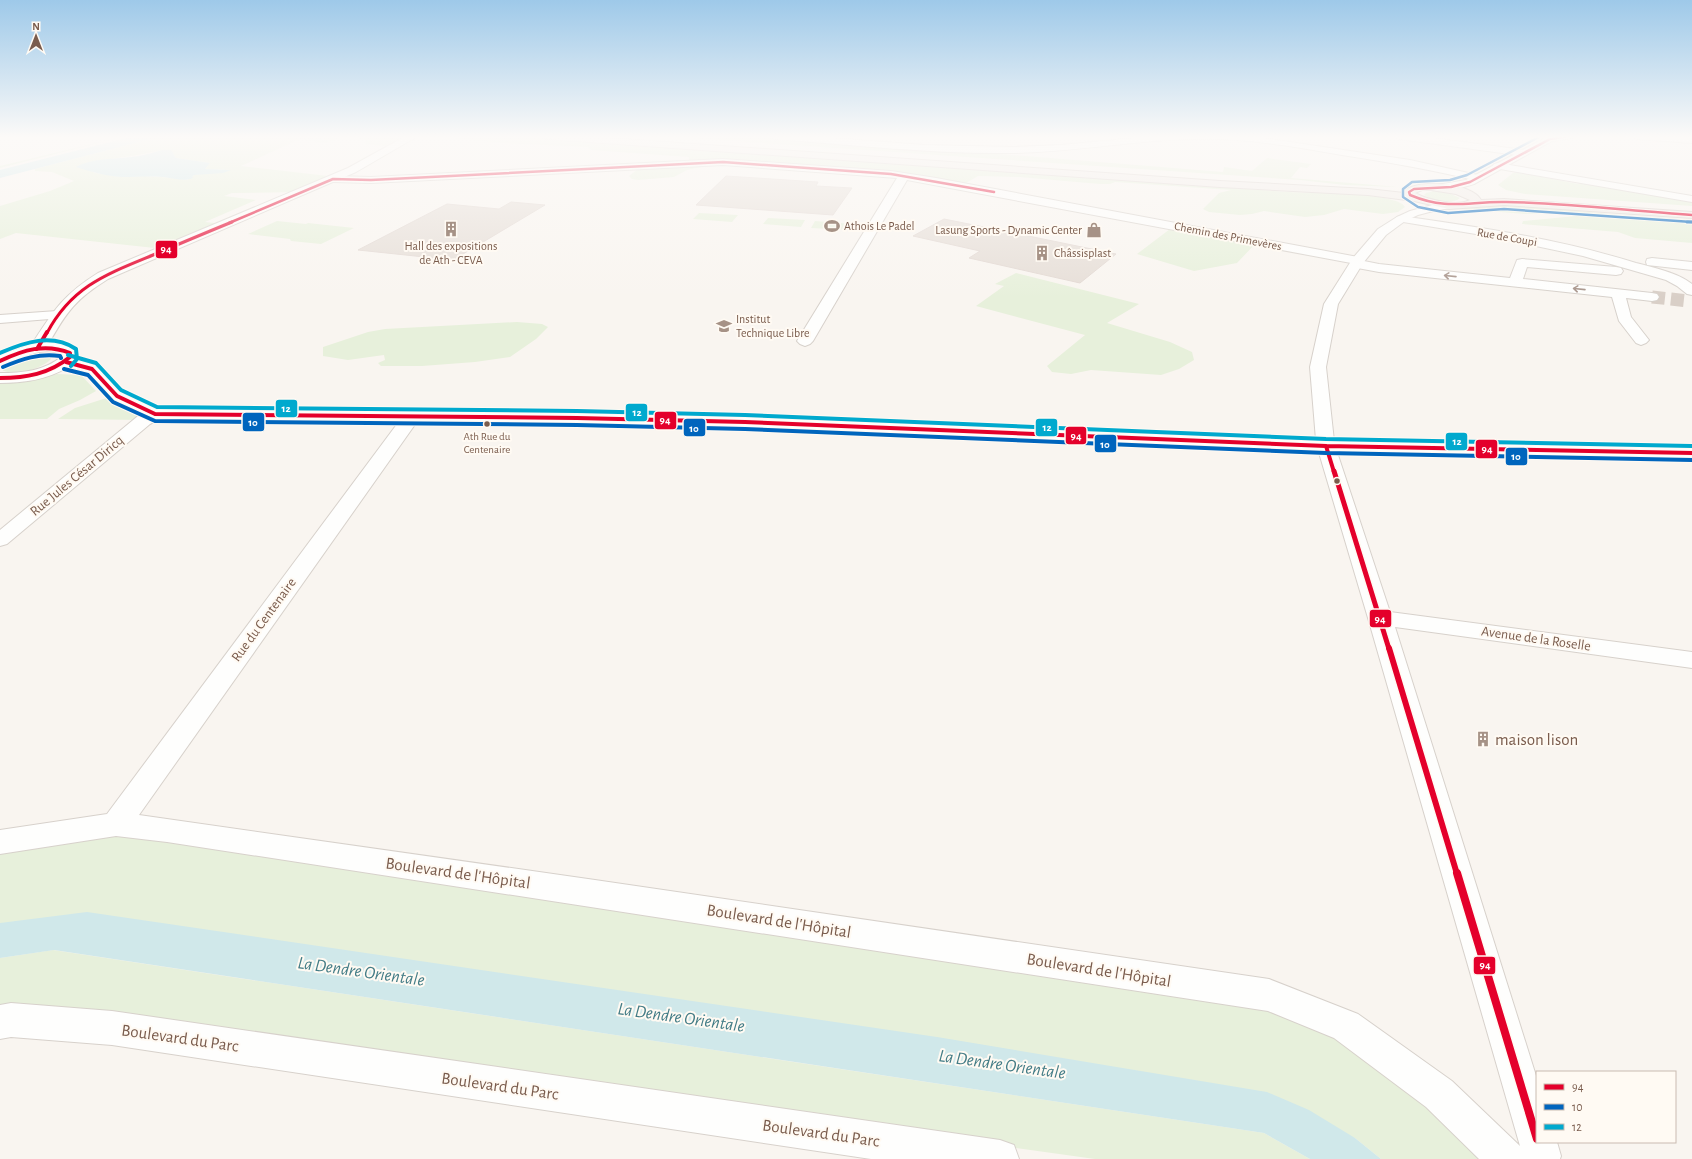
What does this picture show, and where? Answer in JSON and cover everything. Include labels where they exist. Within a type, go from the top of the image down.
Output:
[{"type":"highway","points":[[1333,190],[1416,196],[1431,190]]},
{"type":"highway","points":[[1374,190],[1416,196],[1449,206],[1465,206],[1470,197]]},
{"type":"highway","points":[[1444,190],[1491,202],[1692,215]]},
{"type":"highway","points":[[1470,197],[1506,198],[1692,211]]},
{"type":"street","points":[[37,349],[57,315],[84,288],[109,273],[305,190]]},
{"type":"street","points":[[805,341],[896,190]]},
{"type":"street","name":"Chemin des Primevères","points":[[978,190],[1358,263]]},
{"type":"street","points":[[1470,197],[1472,190]]},
{"type":"street","points":[[1640,190],[1692,199]]},
{"type":"street","points":[[1414,213],[1420,204],[1416,196]]},
{"type":"street","points":[[1449,206],[1436,207],[1414,213],[1401,219],[1382,232],[1358,263],[1331,304],[1318,367],[1326,446],[1380,618],[1536,1136]]},
{"type":"street","name":"Rue de Coupi","points":[[1401,219],[1529,240],[1613,258],[1692,266]]},
{"type":"street","name":"Rue de Coupi","points":[[1613,258],[1646,270],[1687,282],[1691,298]]},
{"type":"street","points":[[1358,263],[1379,268],[1652,297]]},
{"type":"street","name":"Rue de Coupi","points":[[1515,283],[1522,263],[1639,273],[1646,270]]},
{"type":"street","points":[[1618,293],[1624,318],[1641,340]]},
{"type":"street","points":[[0,319],[57,315]]},
{"type":"street","points":[[0,361],[19,353],[37,349],[57,348],[66,350],[70,353],[70,357],[66,362],[47,371],[21,377],[0,378]]},
{"type":"street","points":[[66,362],[92,369],[117,396],[155,414],[577,418],[738,422],[1326,446],[1692,453]]},
{"type":"street","name":"Rue Jules César Diricq","points":[[0,540],[144,420],[155,414]]},
{"type":"street","name":"Rue du Centenaire","points":[[116,824],[412,416]]},
{"type":"street","name":"Avenue de la Roselle","points":[[1380,618],[1692,660]]},
{"type":"street","name":"Boulevard de l'Hôpital","points":[[0,842],[116,824],[175,831],[595,893],[1269,996],[1346,1026],[1439,1094],[1506,1159]]},
{"type":"street","name":"Boulevard du Parc","points":[[0,1022],[11,1020],[112,1028],[1000,1159]]},
{"type":"street","points":[[1538,1143],[1542,1156],[1540,1159]]},
{"type":"green space","points":[[306,190],[301,192],[232,193],[224,196],[256,200],[205,222],[224,224],[164,249],[16,233],[0,239],[0,206],[50,191]]},
{"type":"green space","points":[[1231,190],[1261,190],[1351,194],[1386,198],[1399,202],[1405,207],[1398,212],[1383,214],[1344,209],[1324,215],[1305,217],[1264,211],[1240,215],[1209,212],[1203,209],[1219,193]]},
{"type":"green space","points":[[1506,190],[1622,190],[1692,202],[1692,206],[1525,194]]},
{"type":"green space","points":[[1434,191],[1451,194],[1460,198],[1447,202],[1432,199],[1424,195]]},
{"type":"green space","points":[[1487,204],[1551,207],[1601,213],[1692,220],[1692,243],[1635,238],[1618,232],[1522,224],[1523,221],[1576,216],[1569,212],[1526,214],[1450,208],[1466,208]]},
{"type":"green space","points":[[699,213],[738,215],[732,222],[693,219]]},
{"type":"green space","name":"Athois Le Padel","points":[[768,218],[805,220],[801,227],[763,224]]},
{"type":"green space","points":[[277,221],[354,228],[321,244],[248,234]]},
{"type":"green space","name":"Athois Le Padel","points":[[815,221],[853,224],[849,230],[811,228]]},
{"type":"green space","points":[[1174,226],[1257,242],[1237,263],[1194,271],[1137,254]]},
{"type":"green space","points":[[1016,273],[1139,304],[1107,323],[1170,342],[1192,352],[1194,360],[1179,369],[1161,375],[1091,370],[1071,374],[1052,372],[1047,366],[1085,335],[976,306],[1004,286],[995,284]]},
{"type":"green space","points":[[517,322],[542,324],[548,327],[536,339],[510,357],[475,362],[422,366],[381,366],[378,363],[385,360],[384,355],[348,360],[323,356],[323,347],[368,332],[385,329]]},
{"type":"green space","points":[[43,354],[51,357],[51,359],[47,363],[34,369],[12,373],[1,369],[3,365],[13,359]]},
{"type":"green space","points":[[57,374],[81,375],[96,391],[59,409],[47,419],[0,419],[0,384]]},
{"type":"green space","points":[[116,395],[155,414],[144,420],[58,419],[75,408]]},
{"type":"green space","points":[[116,824],[1269,995],[1346,1026],[1506,1159],[1381,1159],[1355,1138],[0,923],[0,842]]},
{"type":"green space","points":[[53,950],[1264,1133],[1310,1159],[1095,1159],[19,1008],[0,1010],[0,958]]},
{"type":"water","name":"La Dendre Orientale","points":[[87,912],[937,1037],[1267,1092],[1309,1110],[1355,1138],[1381,1159],[1310,1159],[1264,1133],[54,950],[0,958],[0,923]]},
{"type":"building","points":[[711,190],[851,190],[833,215],[696,205]]},
{"type":"building","name":"Hall des expositions de Ath - CEVA","points":[[511,202],[545,205],[453,260],[358,250],[447,204],[499,209]]},
{"type":"building","name":"Châssisplast","points":[[944,219],[1116,254],[1080,283],[969,258],[980,251],[913,236]]},
{"type":"tunnel","points":[[1652,297],[1689,301]]},
{"type":"transit line","name":"94","points":[[37,349],[53,321],[71,299],[103,276],[307,190]]},
{"type":"transit line","name":"94","points":[[983,190],[994,192]]},
{"type":"transit line","name":"10","points":[[1403,190],[1403,197],[1418,207],[1448,213],[1504,209],[1692,222]]},
{"type":"transit line","name":"94","points":[[1412,190],[1409,192],[1410,195],[1435,204],[1458,205],[1506,202],[1692,215]]},
{"type":"transit line","name":"12","points":[[0,353],[38,340],[59,341],[76,349],[77,359],[71,366]]},
{"type":"transit line","name":"94","points":[[0,361],[17,353],[35,348],[44,347],[61,349],[70,353],[70,357],[46,372],[28,376],[0,378]]},
{"type":"transit line","name":"10","points":[[3,367],[17,361],[38,356],[53,355],[60,356],[61,358]]},
{"type":"transit line","name":"12","points":[[68,355],[96,363],[121,390],[157,407],[577,411],[745,415],[1326,439],[1692,446]]},
{"type":"transit line","name":"94","points":[[66,362],[92,369],[117,396],[155,414],[577,418],[745,422],[1326,446],[1692,453]]},
{"type":"transit line","name":"10","points":[[64,369],[88,375],[113,402],[155,421],[577,425],[745,429],[1326,453],[1692,460]]},
{"type":"transit line","name":"94","points":[[1326,446],[1380,618],[1536,1136]]},
{"type":"place","name":"Athois Le Padel","points":[[832,226]]},
{"type":"place","name":"Hall des expositions de Ath - CEVA","points":[[451,229]]},
{"type":"place","name":"Lasung Sports - Dynamic Center","points":[[1094,230]]},
{"type":"place","name":"Châssisplast","points":[[1042,253]]},
{"type":"place","name":"Institut Technique Libre","points":[[724,326]]},
{"type":"place","name":"Ath Rue du Centenaire","points":[[487,424]]},
{"type":"place","name":"maison lison","points":[[1483,739]]}]
